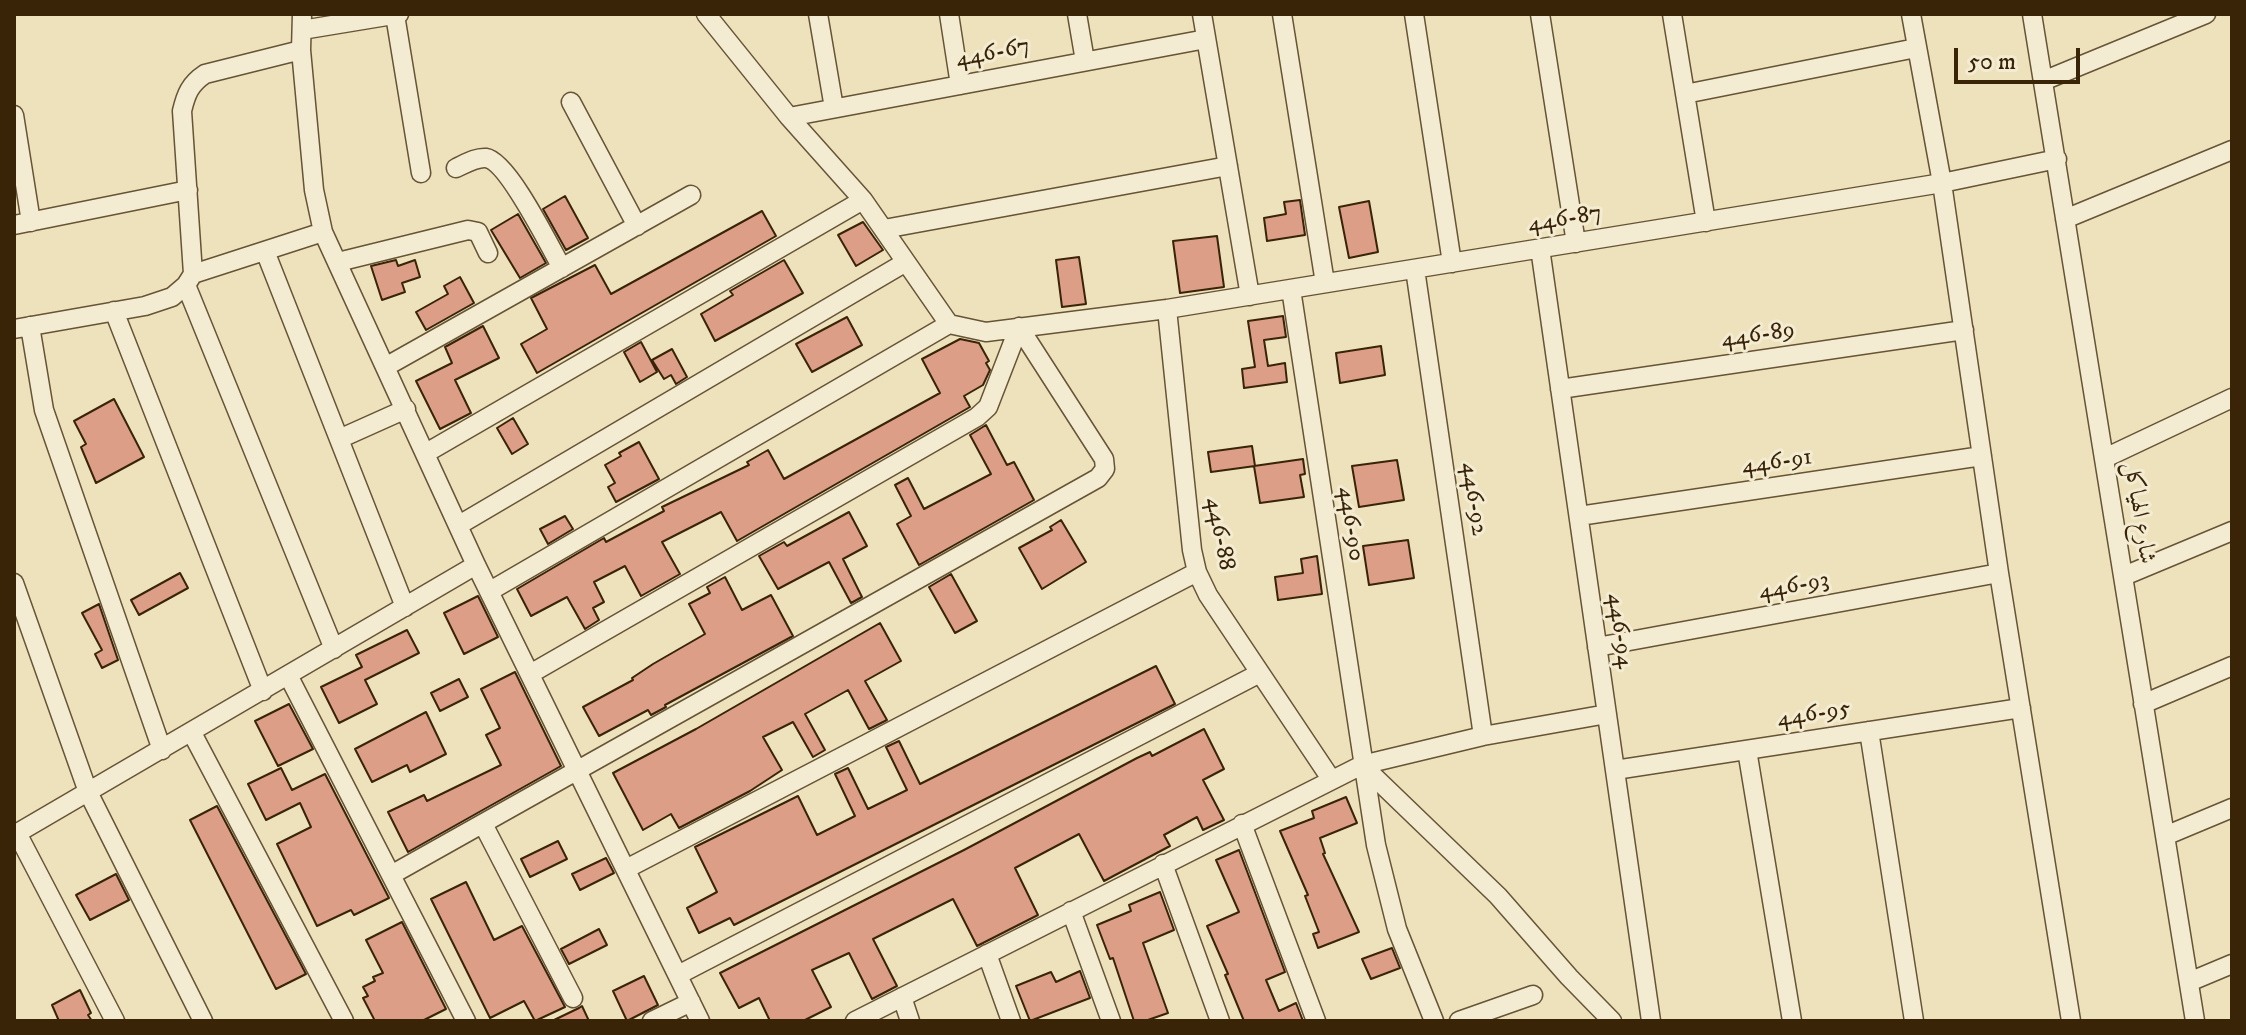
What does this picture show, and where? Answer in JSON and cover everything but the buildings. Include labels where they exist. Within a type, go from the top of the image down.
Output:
[{"type":"street","points":[[490,591],[949,324],[863,200],[789,117],[706,14]]},
{"type":"street","points":[[818,14],[834,108]]},
{"type":"street","points":[[949,14],[960,85]]},
{"type":"street","points":[[1077,14],[1085,61]]},
{"type":"street","points":[[1202,14],[1250,296]]},
{"type":"street","points":[[1282,14],[1325,283]]},
{"type":"street","points":[[1414,14],[1452,263]]},
{"type":"street","points":[[1540,14],[1576,243]]},
{"type":"street","points":[[1672,14],[1706,222]]},
{"type":"street","points":[[1911,14],[1942,183],[1999,573],[2071,1021]]},
{"type":"street","name":"شارع الهياكل","points":[[2032,14],[2195,1021]]},
{"type":"street","points":[[2043,81],[2206,14]]},
{"type":"street","points":[[421,173],[397,15],[302,22],[301,50],[314,190],[323,232],[476,565],[700,1021]]},
{"type":"street","name":"446-67","points":[[789,117],[1206,39]]},
{"type":"street","points":[[1685,94],[1916,48]]},
{"type":"street","points":[[301,50],[205,74],[193,82],[186,95],[182,111],[190,280],[334,649]]},
{"type":"street","points":[[571,102],[637,226]]},
{"type":"street","points":[[14,115],[22,224],[188,190]]},
{"type":"street","points":[[2065,219],[2232,150]]},
{"type":"street","points":[[456,168],[477,159],[493,161],[518,191],[562,268]]},
{"type":"street","name":"446-87","points":[[949,324],[986,332],[1167,309],[1942,183],[2057,159]]},
{"type":"street","points":[[884,229],[1228,166]]},
{"type":"street","points":[[387,366],[691,195]]},
{"type":"street","points":[[426,453],[863,200]]},
{"type":"street","points":[[338,262],[474,230],[488,253]]},
{"type":"street","points":[[162,750],[44,410],[22,328],[172,297],[190,280],[323,232]]},
{"type":"street","name":"446-94","points":[[1540,248],[1651,1021]]},
{"type":"street","points":[[265,251],[405,607]]},
{"type":"street","points":[[459,525],[906,262]]},
{"type":"street","name":"446-92","points":[[1415,269],[1483,736]]},
{"type":"street","name":"446-90","points":[[1291,289],[1362,765],[1385,888],[1397,929],[1434,1021]]},
{"type":"street","name":"446-88","points":[[1167,309],[1192,550],[1197,572],[1208,595],[1331,779]]},
{"type":"street","points":[[114,311],[263,691]]},
{"type":"street","points":[[530,674],[977,417],[988,407],[1019,327]]},
{"type":"street","points":[[391,875],[1098,478],[1105,469],[1104,459],[1019,327]]},
{"type":"street","name":"446-89","points":[[1560,389],[1964,330]]},
{"type":"street","points":[[2105,458],[2232,398]]},
{"type":"street","points":[[339,439],[406,409]]},
{"type":"street","name":"446-91","points":[[1579,516],[1982,456]]},
{"type":"street","points":[[2124,576],[2232,531]]},
{"type":"street","points":[[115,1021],[16,834],[476,565]]},
{"type":"street","points":[[626,869],[1197,572]]},
{"type":"street","name":"446-93","points":[[1597,647],[1999,573]]},
{"type":"street","points":[[14,583],[20,626],[88,792],[203,1021]]},
{"type":"street","points":[[2143,704],[2232,666]]},
{"type":"street","points":[[678,975],[1260,673]]},
{"type":"street","points":[[289,677],[466,1021]]},
{"type":"street","name":"446-95","points":[[1615,770],[2021,708]]},
{"type":"street","points":[[855,1021],[1362,765],[1483,736],[1607,714]]},
{"type":"street","points":[[1869,731],[1914,1021]]},
{"type":"street","points":[[192,733],[344,1021]]},
{"type":"street","points":[[1747,750],[1792,1021]]},
{"type":"street","points":[[1362,765],[1498,896],[1612,1021]]},
{"type":"street","points":[[2165,836],[2232,808]]},
{"type":"street","points":[[483,824],[573,998]]},
{"type":"street","points":[[1242,824],[1316,1021]]},
{"type":"street","points":[[1163,864],[1220,1021]]},
{"type":"street","points":[[1071,911],[1111,1021]]},
{"type":"street","points":[[987,954],[1011,1021]]},
{"type":"street","points":[[2189,982],[2232,964]]},
{"type":"street","points":[[1459,1021],[1533,995]]},
{"type":"street","points":[[902,997],[910,1021]]},
{"type":"street","points":[[652,1021],[691,1002]]}]
